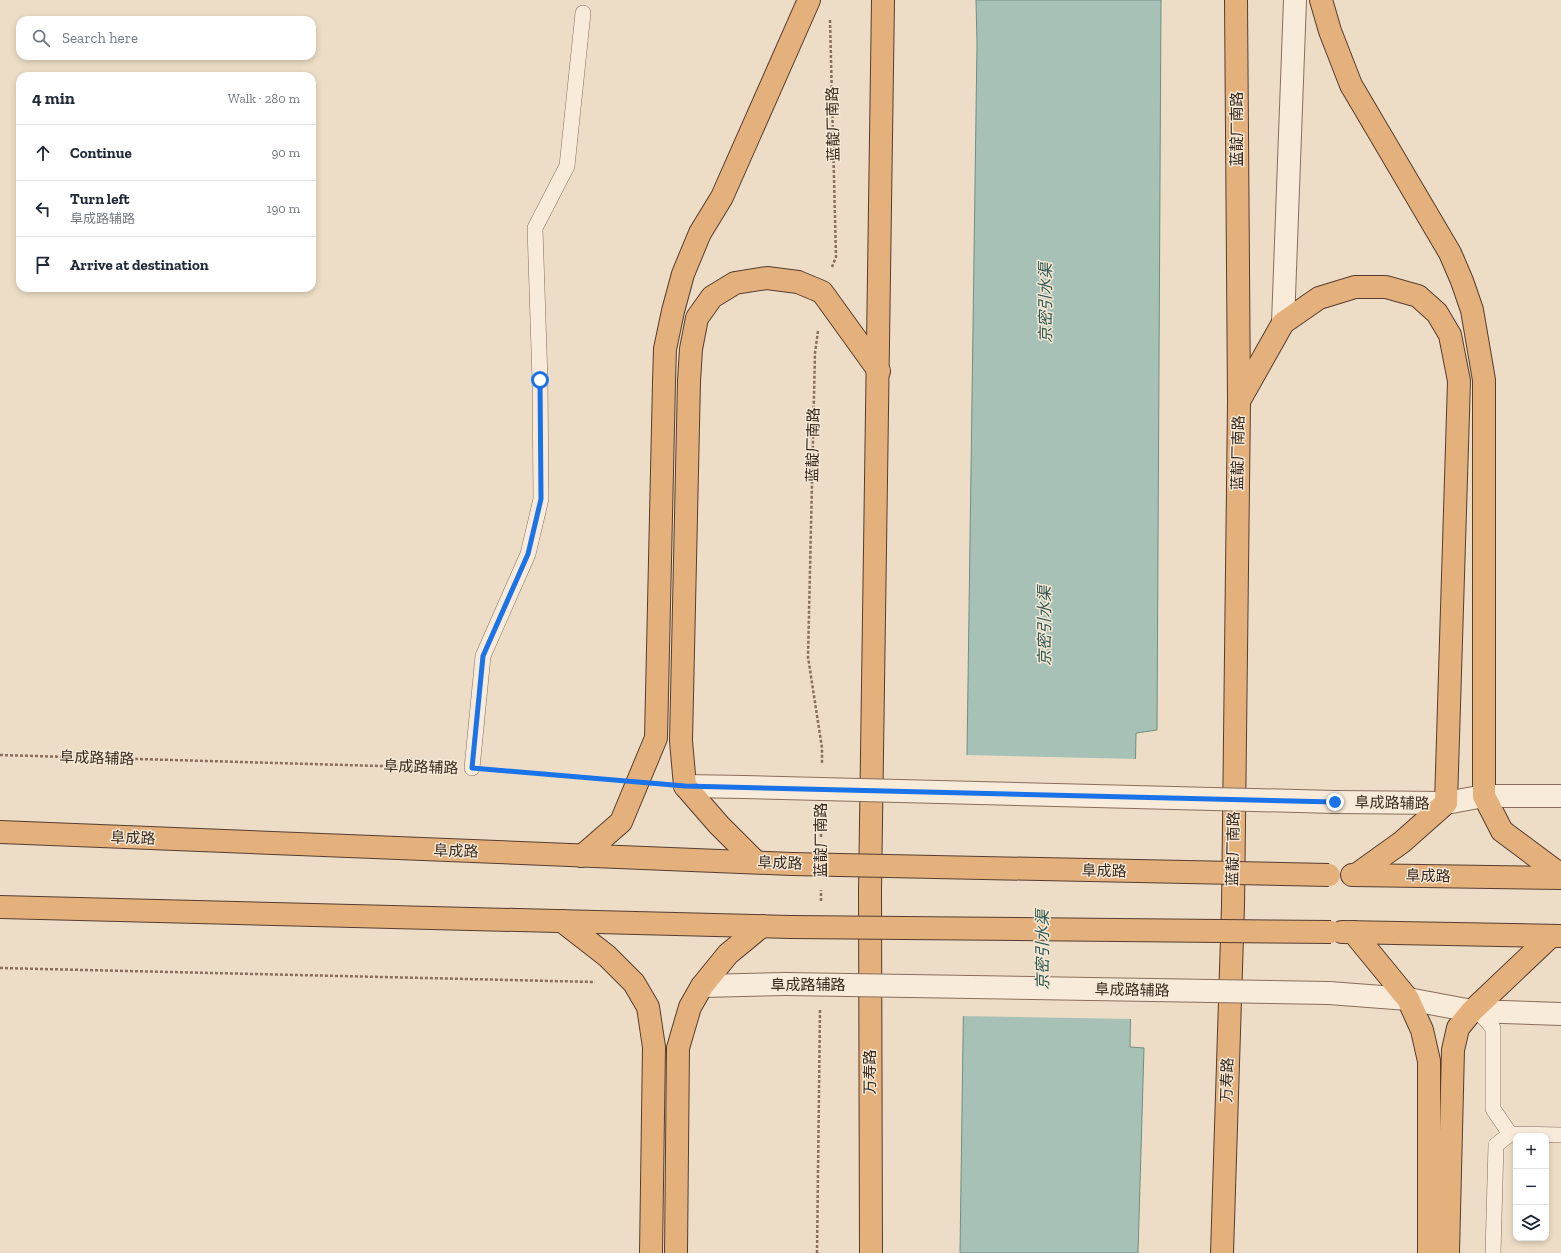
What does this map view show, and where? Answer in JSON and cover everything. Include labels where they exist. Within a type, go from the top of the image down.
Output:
[{"type":"highway","points":[[582,856],[621,822],[656,738],[664,382],[666,349],[673,311],[683,274],[700,233],[722,197],[809,0]]},
{"type":"highway","points":[[879,372],[883,0]]},
{"type":"highway","name":"蓝靛厂南路","points":[[1233,906],[1239,401],[1236,0]]},
{"type":"highway","points":[[1321,0],[1330,31],[1351,85],[1450,253],[1472,310],[1484,380],[1484,796],[1502,831],[1561,876]]},
{"type":"highway","points":[[756,862],[719,825],[685,786],[681,741],[689,381],[691,349],[697,318],[712,297],[735,283],[767,278],[798,282],[822,292],[879,372]]},
{"type":"highway","points":[[1239,401],[1283,323],[1319,298],[1355,287],[1386,287],[1418,296],[1437,313],[1450,335],[1459,381],[1446,803],[1402,842],[1356,875]]},
{"type":"highway","name":"万寿路","points":[[871,1253],[870,891],[879,372]]},
{"type":"highway","name":"阜成路","points":[[0,832],[792,864],[1329,875],[1561,876]]},
{"type":"highway","name":"万寿路","points":[[1222,1253],[1233,906]]},
{"type":"highway","points":[[0,907],[791,927],[1353,932],[1556,936]]},
{"type":"highway","points":[[562,922],[607,956],[634,983],[648,1007],[654,1047],[651,1253]]},
{"type":"highway","points":[[676,1253],[678,1048],[690,1007],[702,986],[728,954],[762,926]]},
{"type":"highway","points":[[1353,932],[1408,1000],[1422,1030],[1429,1061],[1429,1253]]},
{"type":"highway","points":[[1448,1253],[1453,1050],[1458,1028],[1556,936]]},
{"type":"street","points":[[1283,323],[1295,0]]},
{"type":"street","name":"阜成路辅路","points":[[685,786],[1335,802],[1446,803],[1484,796],[1561,796]]},
{"type":"street","name":"阜成路辅路","points":[[702,986],[786,984],[1329,993],[1408,1000],[1475,1011],[1561,1014]]},
{"type":"lane","points":[[472,768],[483,656],[528,554],[541,499],[536,228],[567,166],[583,13]]},
{"type":"lane","points":[[1475,1011],[1493,1028],[1493,1109],[1510,1134]]},
{"type":"lane","points":[[1493,1253],[1496,1145],[1510,1134],[1561,1135]]},
{"type":"path","name":"蓝靛厂南路","points":[[822,771],[822,748],[808,657],[815,353],[822,292],[836,257],[830,16]]},
{"type":"path","name":"阜成路辅路","points":[[0,755],[472,768],[638,782]]},
{"type":"path","name":"蓝靛厂南路","points":[[821,809],[821,839]]},
{"type":"path","name":"蓝靛厂南路","points":[[821,885],[821,908]]},
{"type":"path","points":[[0,968],[634,983]]},
{"type":"path","points":[[817,1253],[820,1002]]},
{"type":"water","name":"京密引水渠","points":[[976,0],[1161,0],[1157,730],[1136,733],[1130,1047],[1144,1048],[1138,1253],[960,1253],[977,43]]},
{"type":"pier","points":[[965,755],[1138,759],[1133,1019],[961,1016]]},
{"type":"route","points":[[540,380],[541,499],[528,554],[483,656],[472,768],[685,786],[1335,802]]}]
